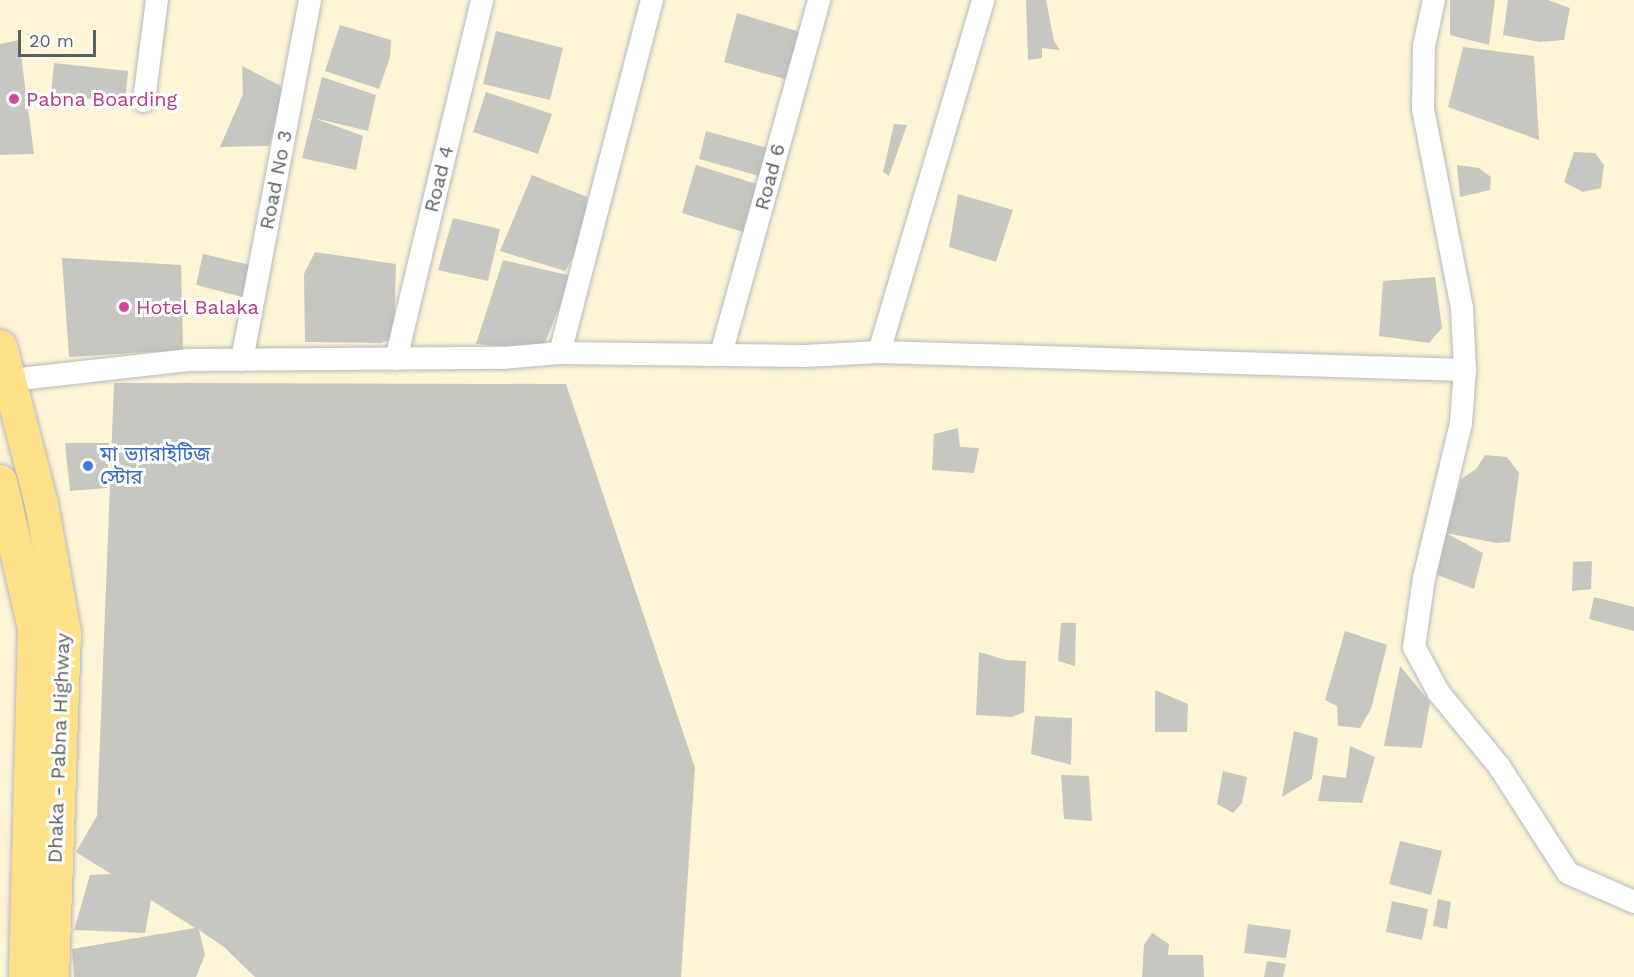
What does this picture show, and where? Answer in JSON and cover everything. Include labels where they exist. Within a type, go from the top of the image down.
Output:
[{"type":"highway","name":"Dhaka - Pabna Highway","points":[[0,346],[11,380],[41,503],[49,630],[52,977]]},
{"type":"highway","name":"Dhaka - Pabna Highway","points":[[0,481],[49,630],[25,977]]},
{"type":"street","points":[[144,101],[157,0]]},
{"type":"street","name":"Road No 3","points":[[242,360],[310,0]]},
{"type":"street","name":"Road 4","points":[[396,358],[482,0]]},
{"type":"street","points":[[560,353],[651,0]]},
{"type":"street","name":"Road 6","points":[[721,354],[819,0]]},
{"type":"street","points":[[879,352],[983,0]]},
{"type":"street","points":[[1434,0],[1424,46],[1423,109],[1462,308],[1466,370],[1461,423],[1424,578],[1414,647],[1439,693],[1499,766],[1568,873],[1634,902]]},
{"type":"street","points":[[11,380],[188,360],[396,358],[560,353],[879,352],[1466,370]]},
{"type":"shaded area","points":[[0,0],[1634,0],[1634,977],[0,977]]},
{"type":"building","points":[[1026,0],[1046,0],[1054,41],[1060,50],[1042,48],[1042,58],[1028,60]]},
{"type":"building","points":[[1450,0],[1495,0],[1489,45],[1450,35]]},
{"type":"building","points":[[1508,0],[1548,0],[1570,8],[1564,40],[1540,42],[1503,35]]},
{"type":"building","points":[[737,13],[800,32],[785,79],[724,62]]},
{"type":"building","points":[[340,25],[391,40],[390,57],[379,89],[325,71]]},
{"type":"building","points":[[496,31],[563,48],[550,100],[483,84]]},
{"type":"building","name":"Pabna Boarding","points":[[19,40],[34,154],[0,155],[0,44]]},
{"type":"building","points":[[1463,47],[1534,56],[1539,140],[1448,107]]},
{"type":"building","points":[[54,63],[128,71],[125,103],[51,94]]},
{"type":"building","points":[[242,66],[285,88],[269,146],[220,147],[243,94]]},
{"type":"building","points":[[322,77],[376,95],[368,131],[314,118],[363,136],[356,170],[302,158]]},
{"type":"building","points":[[486,92],[552,114],[538,154],[473,132]]},
{"type":"building","points":[[894,124],[907,125],[889,176],[883,172]]},
{"type":"building","points":[[706,131],[771,149],[763,177],[699,159]]},
{"type":"building","points":[[1574,152],[1595,153],[1604,165],[1601,188],[1583,192],[1564,182]]},
{"type":"building","points":[[696,165],[760,185],[746,233],[682,213]]},
{"type":"building","points":[[1457,165],[1479,168],[1491,177],[1490,190],[1460,197]]},
{"type":"building","points":[[532,175],[587,197],[586,235],[565,271],[500,251]]},
{"type":"building","points":[[958,194],[1013,210],[996,262],[949,247]]},
{"type":"building","points":[[453,218],[500,229],[488,281],[438,270]]},
{"type":"building","points":[[315,252],[396,264],[394,338],[381,343],[305,342],[304,274]]},
{"type":"building","points":[[203,254],[250,265],[243,297],[196,285]]},
{"type":"building","name":"Hotel Balaka","points":[[62,258],[181,265],[183,350],[69,357]]},
{"type":"building","points":[[503,260],[572,276],[542,350],[476,344]]},
{"type":"building","points":[[1435,277],[1442,328],[1429,343],[1379,336],[1383,281]]},
{"type":"building","points":[[114,383],[566,384],[695,768],[681,977],[255,977],[224,947],[199,930],[205,955],[196,977],[74,977],[72,949],[195,928],[151,900],[145,933],[74,930],[90,875],[111,874],[76,852],[97,816]]},
{"type":"building","points":[[958,428],[960,447],[979,448],[974,473],[932,470],[934,434]]},
{"type":"building","name":"মা ভ‍্যারাইটিজ স্টোর","points":[[65,443],[109,443],[107,488],[70,491]]},
{"type":"building","points":[[1485,455],[1507,457],[1519,473],[1510,542],[1496,543],[1446,533],[1461,479],[1476,469]]},
{"type":"building","points":[[1446,533],[1483,553],[1474,589],[1435,574]]},
{"type":"building","points":[[1592,561],[1591,589],[1572,591],[1573,562]]},
{"type":"building","points":[[1594,597],[1634,607],[1634,631],[1589,619]]},
{"type":"building","points":[[1061,623],[1076,623],[1075,666],[1058,661]]},
{"type":"building","points":[[1345,631],[1387,645],[1371,709],[1360,728],[1338,726],[1337,706],[1325,700]]},
{"type":"building","points":[[979,652],[1006,660],[1026,661],[1024,712],[1012,717],[976,715]]},
{"type":"building","points":[[1400,666],[1430,702],[1422,748],[1384,746]]},
{"type":"building","points":[[1155,690],[1188,704],[1187,732],[1155,732]]},
{"type":"building","points":[[1035,716],[1072,718],[1071,765],[1031,754]]},
{"type":"building","points":[[1294,731],[1318,738],[1312,779],[1282,797]]},
{"type":"building","points":[[1350,746],[1375,757],[1362,803],[1318,801],[1323,775],[1346,778]]},
{"type":"building","points":[[1223,771],[1247,777],[1242,803],[1233,813],[1217,804]]},
{"type":"building","points":[[1061,775],[1089,776],[1092,821],[1064,819]]},
{"type":"building","points":[[1400,841],[1442,851],[1431,895],[1389,884]]},
{"type":"building","points":[[1438,899],[1451,902],[1447,929],[1433,926]]},
{"type":"building","points":[[1392,901],[1428,909],[1422,940],[1386,932]]},
{"type":"building","points":[[1248,924],[1291,930],[1286,958],[1244,953]]},
{"type":"building","points":[[1152,933],[1169,944],[1168,955],[1203,955],[1204,977],[1142,977],[1144,945]]},
{"type":"building","points":[[1267,961],[1286,964],[1283,977],[1264,977]]},
{"type":"place","name":"Pabna Boarding","points":[[14,99]]},
{"type":"place","name":"Hotel Balaka","points":[[124,307]]},
{"type":"place","name":"মা ভ‍্যারাইটিজ স্টোর","points":[[88,466]]}]
